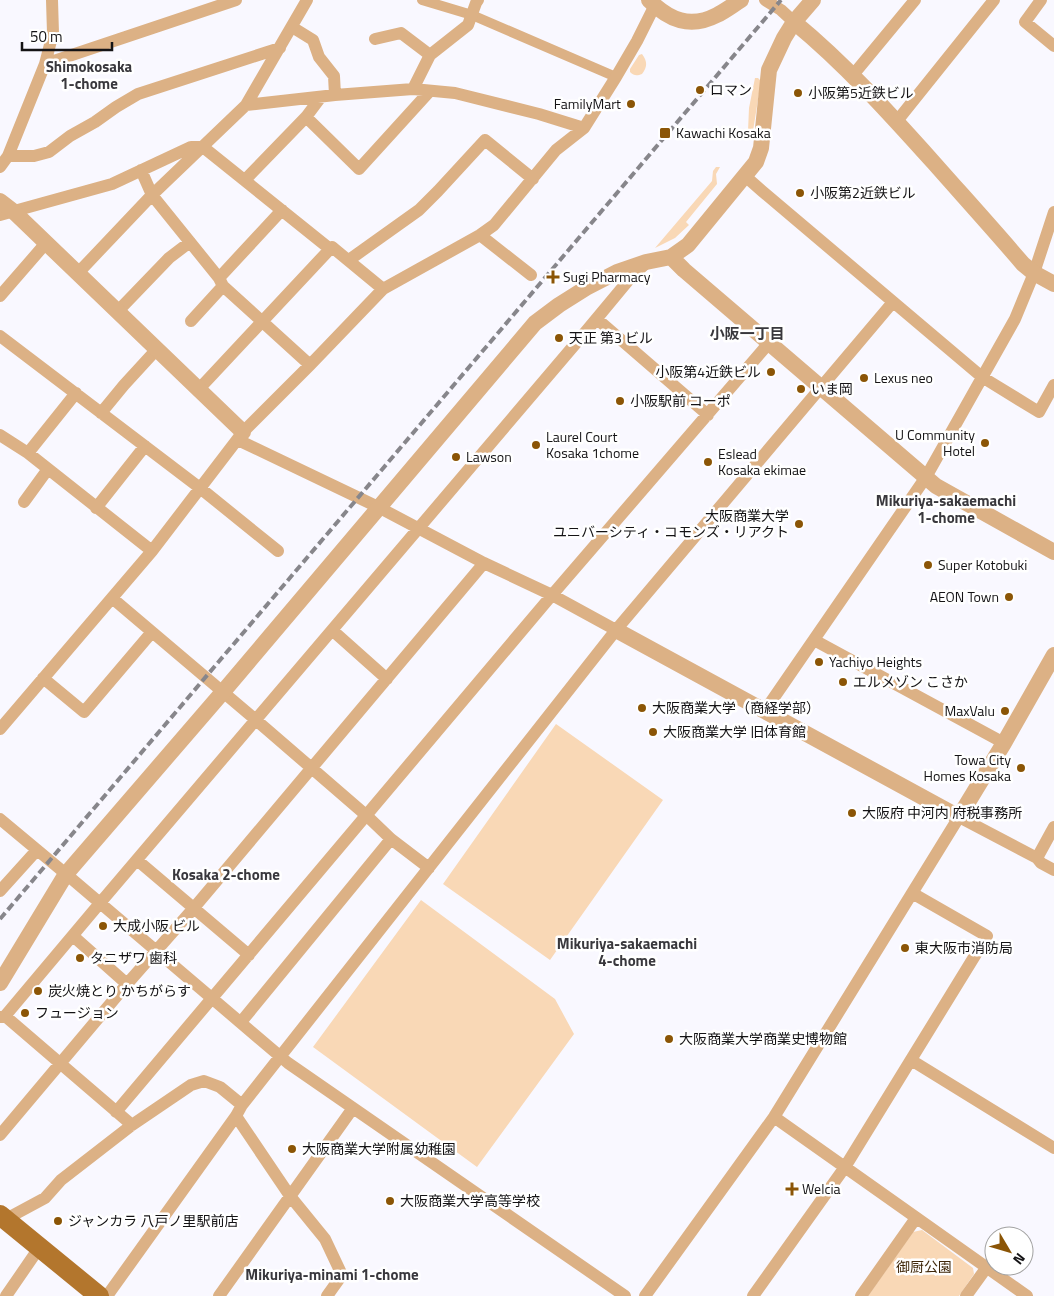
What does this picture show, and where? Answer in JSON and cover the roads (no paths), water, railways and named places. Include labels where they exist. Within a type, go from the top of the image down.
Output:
[{"type":"main road","points":[[2,1219],[99,1296]]},
{"type":"street","points":[[4,162],[45,64],[52,33],[52,0]]},
{"type":"street","points":[[45,64],[236,0]]},
{"type":"street","points":[[78,273],[152,195],[246,105],[307,0]]},
{"type":"street","points":[[422,0],[472,15],[616,77]]},
{"type":"street","points":[[412,89],[430,55],[468,25],[478,0]]},
{"type":"street","points":[[0,729],[152,551],[241,436],[383,288],[480,235],[494,225],[556,150],[584,128],[637,40],[652,3],[674,19],[693,23],[717,16],[741,0]]},
{"type":"street","points":[[765,0],[781,10],[853,75],[897,121],[1023,264],[1054,284]]},
{"type":"street","points":[[0,983],[66,874],[536,323],[554,308],[617,272],[646,262],[671,258],[688,245],[756,162],[761,148],[769,70],[794,22],[813,0]]},
{"type":"street","points":[[853,75],[915,0]]},
{"type":"street","points":[[897,121],[994,0]]},
{"type":"street","points":[[1041,0],[1025,22],[1054,46]]},
{"type":"street","points":[[292,27],[313,40],[319,57],[334,76],[335,95]]},
{"type":"street","points":[[375,39],[401,33],[430,55]]},
{"type":"street","points":[[4,162],[49,152],[70,136],[138,94],[280,48]]},
{"type":"street","points":[[246,105],[412,89],[455,93],[539,114],[584,128]]},
{"type":"street","points":[[306,117],[359,169],[429,92]]},
{"type":"street","points":[[245,180],[306,117],[320,97]]},
{"type":"street","points":[[349,260],[419,210],[486,140],[532,179]]},
{"type":"street","points":[[7,213],[112,184],[191,147],[203,146],[330,249],[332,247],[383,288]]},
{"type":"street","points":[[141,170],[152,195],[221,282],[310,365]]},
{"type":"street","points":[[745,176],[982,377],[1040,412],[1054,385]]},
{"type":"street","points":[[0,201],[7,213],[46,243],[118,311],[199,390],[241,436],[616,630],[1036,858],[1054,870]]},
{"type":"street","points":[[192,321],[221,282],[282,210]]},
{"type":"street","points":[[764,712],[926,477],[1015,319],[1034,272],[1054,212]]},
{"type":"street","points":[[480,235],[531,274]]},
{"type":"street","points":[[118,311],[169,258],[190,242]]},
{"type":"street","points":[[0,296],[46,243]]},
{"type":"street","points":[[199,390],[330,249]]},
{"type":"street","points":[[671,258],[936,486],[1054,552]]},
{"type":"street","points":[[132,1125],[2,1017],[73,936],[632,276],[646,262]]},
{"type":"street","points":[[108,1296],[280,1056],[616,630],[893,302]]},
{"type":"street","points":[[597,319],[708,414]]},
{"type":"street","points":[[0,336],[200,488],[278,551]]},
{"type":"street","points":[[116,1112],[552,596],[769,343]]},
{"type":"street","points":[[100,413],[157,349]]},
{"type":"street","points":[[28,453],[76,393]]},
{"type":"street","points":[[0,435],[28,453],[152,551]]},
{"type":"street","points":[[96,508],[145,446]]},
{"type":"street","points":[[24,502],[48,469]]},
{"type":"street","points":[[0,1135],[312,769],[484,563]]},
{"type":"street","points":[[112,598],[391,838],[429,868]]},
{"type":"street","points":[[332,630],[387,679]]},
{"type":"street","points":[[43,678],[84,712],[152,632]]},
{"type":"street","points":[[814,640],[1004,743]]},
{"type":"street","points":[[645,1296],[774,1117],[1004,743],[1054,655]]},
{"type":"street","points":[[0,819],[280,1056],[625,1296]]},
{"type":"street","points":[[1036,858],[1054,827]]},
{"type":"street","points":[[241,1022],[391,838]]},
{"type":"street","points":[[0,891],[37,850]]},
{"type":"street","points":[[137,860],[249,955]]},
{"type":"street","points":[[753,1296],[845,1167],[987,936],[912,892]]},
{"type":"street","points":[[73,936],[127,984]]},
{"type":"street","points":[[912,1060],[1054,1148]]},
{"type":"street","points":[[2,1219],[45,1198],[60,1180],[132,1125],[191,1084],[204,1081],[220,1087],[239,1111],[290,1196],[324,1239],[342,1276],[328,1296]]},
{"type":"street","points":[[219,1296],[353,1108]]},
{"type":"street","points":[[774,1117],[984,1265]]},
{"type":"street","points":[[861,1296],[916,1218]]},
{"type":"street","points":[[6,1296],[39,1248]]},
{"type":"street","points":[[966,1296],[984,1271]]},
{"type":"street","points":[[999,1276],[1025,1295]]},
{"type":"railway","points":[[0,919],[781,0]]},
{"type":"place","name":"ロマン","points":[[700,90]]},
{"type":"place","name":"小阪第5近鉄ビル","points":[[798,93]]},
{"type":"place","name":"FamilyMart","points":[[631,104]]},
{"type":"place","name":"Kawachi Kosaka","points":[[665,133]]},
{"type":"place","name":"小阪第2近鉄ビル","points":[[800,193]]},
{"type":"place","name":"Sugi Pharmacy","points":[[553,277]]},
{"type":"place","name":"天正 第3 ビル","points":[[559,338]]},
{"type":"place","name":"小阪第4近鉄ビル","points":[[771,372]]},
{"type":"place","name":"Lexus neo","points":[[864,378]]},
{"type":"place","name":"いま岡","points":[[801,389]]},
{"type":"place","name":"小阪駅前 コーポ","points":[[620,401]]},
{"type":"place","name":"U Community Hotel","points":[[985,443]]},
{"type":"place","name":"Laurel Court Kosaka 1chome","points":[[536,445]]},
{"type":"place","name":"Lawson","points":[[456,457]]},
{"type":"place","name":"Eslead Kosaka ekimae","points":[[708,462]]},
{"type":"place","name":"大阪商業大学 ユニバーシティ・コモンズ・リアクト","points":[[799,524]]},
{"type":"place","name":"Super Kotobuki","points":[[928,565]]},
{"type":"place","name":"AEON Town","points":[[1009,597]]},
{"type":"place","name":"Yachiyo Heights","points":[[819,662]]},
{"type":"place","name":"エルメゾン こさか","points":[[843,682]]},
{"type":"place","name":"大阪商業大学（商経学部）","points":[[642,708]]},
{"type":"place","name":"MaxValu","points":[[1005,711]]},
{"type":"place","name":"大阪商業大学 旧体育館","points":[[653,732]]},
{"type":"place","name":"Towa City Homes Kosaka","points":[[1021,768]]},
{"type":"place","name":"大阪府 中河内 府税事務所","points":[[852,813]]},
{"type":"place","name":"大成小阪 ビル","points":[[103,926]]},
{"type":"place","name":"東大阪市消防局","points":[[905,948]]},
{"type":"place","name":"タニザワ 歯科","points":[[80,958]]},
{"type":"place","name":"炭火焼とり かちがらす","points":[[38,991]]},
{"type":"place","name":"フュージョン","points":[[25,1013]]},
{"type":"place","name":"大阪商業大学商業史博物館","points":[[669,1039]]},
{"type":"place","name":"大阪商業大学附属幼稚園","points":[[292,1149]]},
{"type":"place","name":"Welcia","points":[[792,1189]]},
{"type":"place","name":"大阪商業大学高等学校","points":[[390,1201]]},
{"type":"place","name":"ジャンカラ 八戸ノ里駅前店","points":[[58,1221]]},
{"type":"district","name":"Shimokosaka 1-chome","points":[[89,76]]},
{"type":"district","name":"小阪一丁目","points":[[747,334]]},
{"type":"district","name":"Mikuriya-sakaemachi 1-chome","points":[[946,510]]},
{"type":"district","name":"Kosaka 2-chome","points":[[226,875]]},
{"type":"district","name":"Mikuriya-sakaemachi 4-chome","points":[[627,952]]},
{"type":"district","name":"Mikuriya-minami 1-chome","points":[[332,1275]]},
{"type":"park label","name":"御厨公園","points":[[924,1267]]}]
